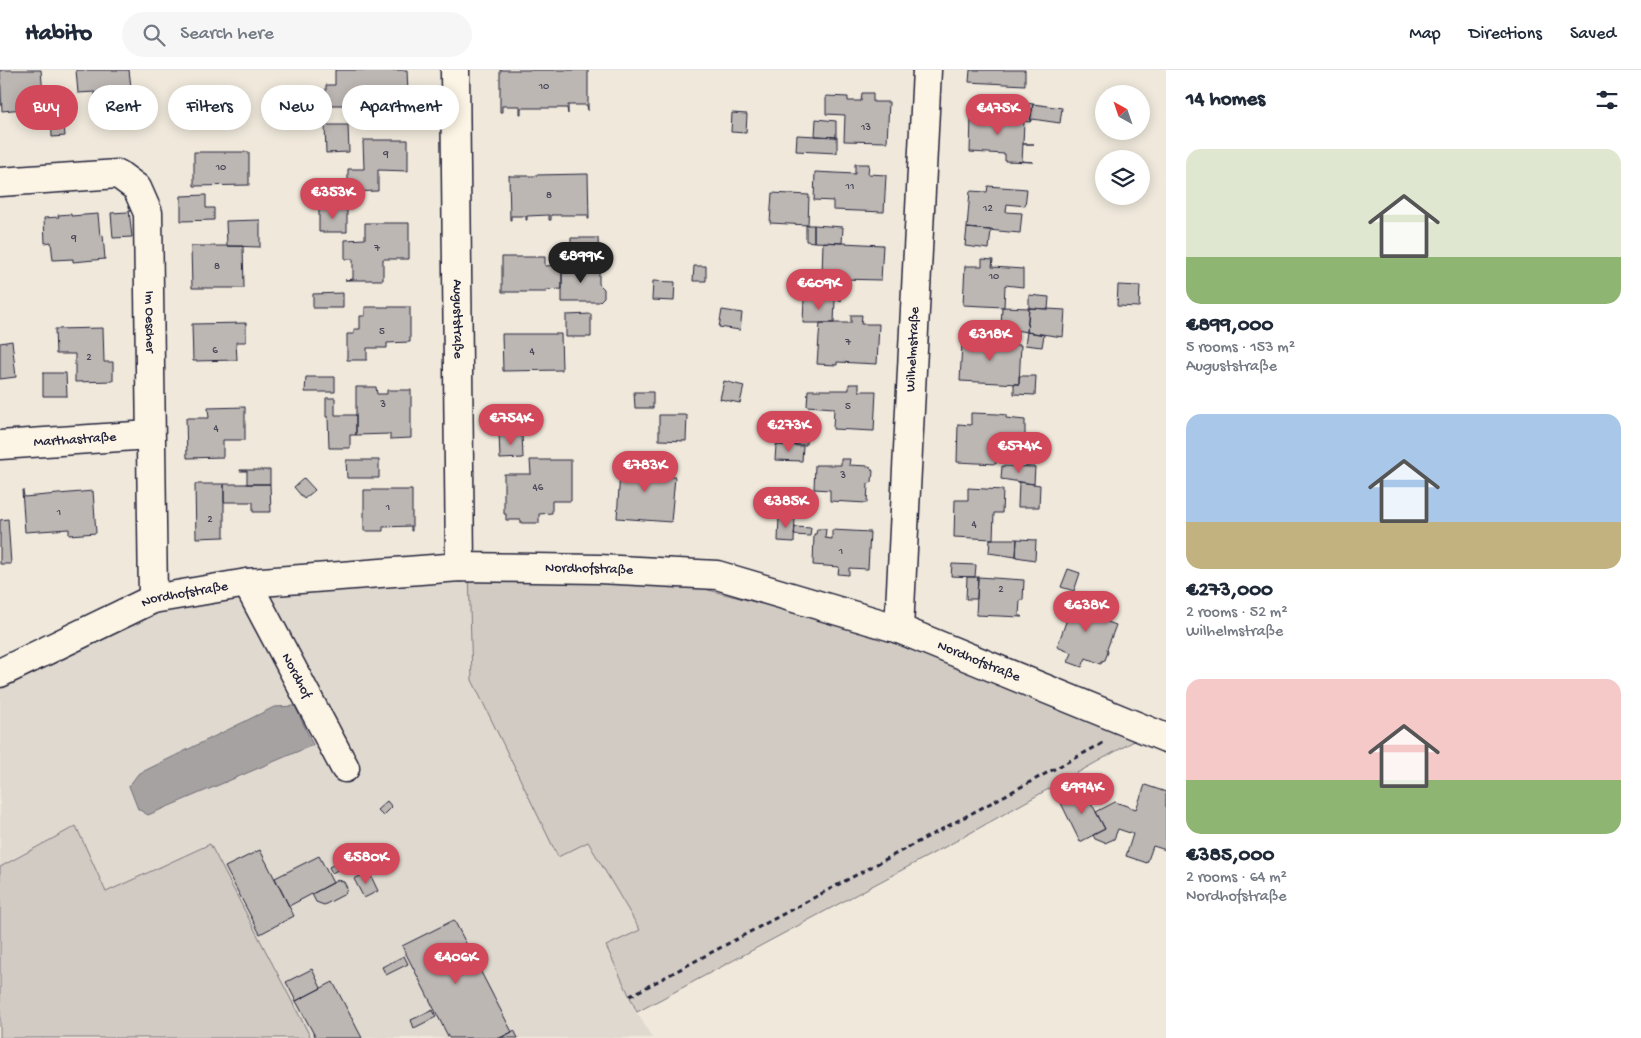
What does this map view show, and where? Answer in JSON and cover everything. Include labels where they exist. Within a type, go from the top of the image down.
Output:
[{"type":"street","name":"Auguststraße","points":[[455,70],[460,567]]},
{"type":"street","name":"Wilhelmstraße","points":[[898,629],[927,70]]},
{"type":"street","name":"Im Oescher","points":[[0,182],[118,174],[138,188],[148,213],[153,599]]},
{"type":"street","name":"Marthastraße","points":[[0,446],[150,435]]},
{"type":"street","name":"Nordhofstraße","points":[[0,673],[153,599],[248,583],[460,567],[599,569],[717,575],[898,629],[1166,738]]},
{"type":"street","name":"Nordhof","points":[[248,583],[345,768]]},
{"type":"path","points":[[630,996],[1105,742],[1124,721]]},
{"type":"shaded area","points":[[469,570],[701,588],[902,640],[1143,736],[956,841],[637,1012],[606,946],[640,930],[588,842],[558,857],[472,680]]},
{"type":"shaded area","points":[[469,583],[472,680],[558,856],[588,841],[640,930],[606,947],[637,1012],[652,1038],[311,1038],[210,844],[106,893],[76,826],[0,867],[0,690],[149,616],[279,589]]},
{"type":"shaded area","points":[[295,706],[313,745],[148,815],[138,809],[129,786],[138,774],[274,707]]},
{"type":"shaded area","points":[[76,826],[106,892],[210,844],[311,1038],[0,1038],[0,867]]},
{"type":"building","points":[[0,70],[41,70],[42,85],[15,85],[15,110],[2,111]]},
{"type":"building","points":[[76,70],[129,70],[131,85],[88,85],[88,92],[78,93]]},
{"type":"building","points":[[335,70],[407,70],[408,85],[342,85],[342,105],[332,105],[332,85],[335,85]]},
{"type":"building","points":[[500,70],[588,70],[588,111],[587,105],[568,105],[568,114],[567,108],[521,108],[520,114],[520,106],[502,106],[502,112],[500,112]]},
{"type":"building","points":[[970,70],[1025,70],[1025,85],[969,82]]},
{"type":"building","points":[[862,93],[873,93],[873,102],[889,102],[887,142],[844,141],[845,115],[826,114],[826,96],[848,97],[848,101],[861,101]]},
{"type":"building","points":[[1010,101],[1033,104],[1030,122],[1008,119]]},
{"type":"building","points":[[1033,104],[1062,108],[1060,123],[1032,119],[1030,122]]},
{"type":"building","points":[[980,110],[1003,111],[1003,118],[1024,121],[1022,161],[1033,162],[1005,161],[1005,154],[970,152],[971,116],[989,117],[989,111]]},
{"type":"building","points":[[732,113],[747,114],[746,133],[731,132]]},
{"type":"building","points":[[816,119],[836,121],[836,137],[815,136]]},
{"type":"building","points":[[332,125],[342,125],[342,130],[348,130],[349,152],[326,153],[325,130],[332,130]]},
{"type":"building","points":[[52,130],[64,130],[65,136],[52,137]]},
{"type":"building","points":[[797,135],[837,137],[837,153],[796,151]]},
{"type":"building","points":[[408,140],[408,171],[378,170],[378,191],[348,192],[348,169],[364,169],[363,141]]},
{"type":"building","points":[[194,152],[249,152],[249,185],[194,186]]},
{"type":"building","points":[[855,164],[869,164],[868,174],[886,175],[884,212],[833,210],[833,201],[814,200],[815,172],[855,174]]},
{"type":"building","points":[[588,174],[589,219],[588,215],[551,215],[551,220],[549,220],[549,215],[527,216],[527,220],[526,216],[511,216],[510,220],[509,175]]},
{"type":"building","points":[[988,186],[1027,189],[1025,206],[1007,204],[1006,212],[1022,213],[1020,233],[967,228],[970,191],[987,192]]},
{"type":"building","points":[[772,193],[809,195],[808,225],[770,223]]},
{"type":"building","points":[[206,195],[206,208],[214,208],[214,220],[181,221],[181,196]]},
{"type":"building","points":[[319,208],[347,208],[347,232],[319,232]]},
{"type":"building","points":[[129,210],[132,237],[113,238],[111,213],[128,212]]},
{"type":"building","points":[[71,214],[71,216],[98,214],[100,236],[103,235],[105,259],[73,262],[73,259],[53,260],[51,242],[45,243],[44,218]]},
{"type":"building","points":[[260,220],[260,247],[227,246],[226,221]]},
{"type":"building","points":[[365,223],[409,223],[409,259],[383,259],[383,280],[345,280],[353,279],[353,259],[345,259],[345,240],[365,239]]},
{"type":"building","points":[[806,225],[814,225],[814,242],[806,241]]},
{"type":"building","points":[[814,225],[843,227],[842,243],[814,242]]},
{"type":"building","points":[[967,228],[991,230],[989,249],[965,246]]},
{"type":"building","points":[[571,238],[598,238],[599,261],[571,261]]},
{"type":"building","points":[[823,242],[883,245],[881,280],[841,279],[841,276],[822,276]]},
{"type":"building","points":[[191,246],[243,246],[244,288],[192,288]]},
{"type":"building","points":[[502,257],[545,257],[545,266],[562,265],[562,289],[546,290],[546,292],[502,292]]},
{"type":"building","points":[[982,259],[993,260],[992,267],[1023,269],[1023,287],[1005,285],[1004,307],[963,305],[965,266],[982,266]]},
{"type":"building","points":[[562,265],[599,265],[599,284],[604,289],[604,297],[599,302],[562,302]]},
{"type":"building","points":[[694,266],[706,266],[706,281],[693,281]]},
{"type":"building","points":[[653,281],[675,282],[674,301],[652,300]]},
{"type":"building","points":[[1118,285],[1140,286],[1139,307],[1117,306]]},
{"type":"building","points":[[343,293],[343,308],[313,308],[313,294]]},
{"type":"building","points":[[1029,295],[1049,297],[1048,309],[1029,308]]},
{"type":"building","points":[[804,298],[842,300],[835,300],[834,323],[803,323]]},
{"type":"building","points":[[365,307],[410,307],[410,342],[387,343],[387,348],[367,348],[367,360],[347,360],[347,334],[354,334],[354,329],[360,329],[360,316],[365,316]]},
{"type":"building","points":[[1002,307],[1029,308],[1027,332],[1001,328]]},
{"type":"building","points":[[1029,308],[1065,310],[1063,337],[1027,332]]},
{"type":"building","points":[[722,310],[742,313],[740,330],[719,327]]},
{"type":"building","points":[[591,314],[591,337],[566,337],[566,315]]},
{"type":"building","points":[[851,315],[862,315],[861,324],[879,324],[877,364],[837,362],[837,365],[817,364],[820,323],[851,323]]},
{"type":"building","points":[[246,323],[246,342],[236,342],[237,360],[193,361],[192,324]]},
{"type":"building","points":[[103,328],[104,362],[113,362],[113,381],[75,382],[75,354],[56,354],[55,329]]},
{"type":"building","points":[[1027,332],[1044,335],[1042,347],[1025,345]]},
{"type":"building","points":[[502,334],[561,334],[562,370],[503,371]]},
{"type":"building","points":[[977,335],[988,336],[988,344],[1021,345],[1019,384],[960,381],[962,343],[976,344]]},
{"type":"building","points":[[12,341],[16,377],[0,379],[0,343]]},
{"type":"building","points":[[43,373],[66,373],[67,396],[43,396]]},
{"type":"building","points":[[1019,376],[1036,376],[1035,395],[1014,394],[1014,384],[1019,384]]},
{"type":"building","points":[[306,377],[335,377],[335,392],[305,392]]},
{"type":"building","points":[[724,381],[744,386],[740,403],[720,399]]},
{"type":"building","points":[[849,384],[859,384],[859,391],[876,391],[874,431],[833,429],[834,408],[807,406],[808,390],[849,390]]},
{"type":"building","points":[[356,387],[376,387],[377,394],[387,394],[387,390],[411,390],[411,438],[390,439],[390,434],[356,435]]},
{"type":"building","points":[[634,392],[653,392],[653,408],[635,408]]},
{"type":"building","points":[[326,398],[335,398],[335,415],[356,415],[356,435],[350,435],[350,448],[329,448]]},
{"type":"building","points":[[245,407],[245,440],[223,440],[223,457],[187,458],[186,418],[209,418],[208,408]]},
{"type":"building","points":[[971,413],[1006,415],[1006,418],[1025,420],[1025,439],[997,438],[996,464],[957,462],[958,424],[971,425]]},
{"type":"building","points":[[659,415],[687,415],[686,441],[659,440]]},
{"type":"building","points":[[777,421],[807,422],[806,445],[776,444]]},
{"type":"building","points":[[499,433],[522,433],[523,458],[500,459]]},
{"type":"building","points":[[776,445],[803,446],[802,461],[775,460]]},
{"type":"building","points":[[627,457],[640,458],[640,461],[649,461],[648,469],[670,470],[670,477],[675,477],[671,522],[617,518],[620,473],[625,473]]},
{"type":"building","points":[[841,459],[850,459],[849,465],[869,466],[873,471],[872,482],[868,484],[867,503],[830,501],[830,490],[814,489],[815,465],[841,465]]},
{"type":"building","points":[[346,460],[379,460],[379,478],[347,478]]},
{"type":"building","points":[[530,460],[571,460],[571,501],[552,501],[552,513],[539,514],[539,523],[521,523],[521,520],[506,520],[506,514],[504,514],[504,474],[531,474]]},
{"type":"building","points":[[1002,466],[1035,467],[1034,484],[1001,479]]},
{"type":"building","points":[[240,470],[270,470],[270,484],[247,484],[247,471]]},
{"type":"building","points":[[304,478],[315,490],[304,499],[294,487]]},
{"type":"building","points":[[1019,482],[1040,485],[1039,507],[1018,507]]},
{"type":"building","points":[[195,484],[224,484],[224,537],[196,538]]},
{"type":"building","points":[[224,484],[270,484],[271,512],[253,512],[253,502],[224,502]]},
{"type":"building","points":[[968,488],[1003,490],[1002,513],[994,513],[993,539],[954,537],[955,500],[968,500]]},
{"type":"building","points":[[22,490],[24,497],[93,491],[96,533],[69,535],[69,529],[25,532]]},
{"type":"building","points":[[364,490],[412,490],[412,531],[411,526],[383,527],[383,531],[364,531]]},
{"type":"building","points":[[779,516],[795,517],[794,542],[778,541]]},
{"type":"building","points":[[8,519],[11,564],[0,564],[0,520]]},
{"type":"building","points":[[795,527],[811,528],[810,536],[794,535]]},
{"type":"building","points":[[817,529],[826,529],[825,538],[832,539],[832,530],[870,532],[868,569],[849,568],[849,575],[838,574],[839,567],[813,565],[814,534],[816,534]]},
{"type":"building","points":[[990,539],[1017,539],[1016,557],[989,553]]},
{"type":"building","points":[[1017,539],[1036,540],[1035,560],[1016,557]]},
{"type":"building","points":[[952,564],[976,565],[975,577],[951,576]]},
{"type":"building","points":[[1068,569],[1080,573],[1074,591],[1061,587]]},
{"type":"building","points":[[967,577],[978,577],[977,599],[966,599]]},
{"type":"building","points":[[978,577],[1024,580],[1023,600],[1020,600],[1019,616],[1022,617],[976,615]]},
{"type":"building","points":[[1082,592],[1101,599],[1094,617],[1116,625],[1105,660],[1101,664],[1086,658],[1082,667],[1068,662],[1072,653],[1057,647],[1071,608],[1075,610]]},
{"type":"building","points":[[1145,785],[1166,792],[1166,850],[1153,846],[1147,863],[1126,856],[1133,834],[1118,829],[1114,839],[1105,843],[1095,839],[1093,835],[1105,829],[1096,812],[1115,802],[1136,809]]},
{"type":"building","points":[[1084,789],[1105,829],[1080,842],[1060,801]]},
{"type":"building","points":[[387,801],[392,807],[383,816],[377,810]]},
{"type":"building","points":[[260,850],[294,916],[260,934],[225,867]]},
{"type":"building","points":[[319,856],[333,883],[289,906],[275,878]]},
{"type":"building","points":[[344,859],[347,865],[332,873],[329,867]]},
{"type":"building","points":[[369,872],[378,891],[364,898],[354,879]]},
{"type":"building","points":[[338,880],[344,882],[347,888],[345,894],[324,905],[316,902],[312,894]]},
{"type":"building","points":[[454,920],[512,1032],[500,1038],[449,1038],[402,946]]},
{"type":"building","points":[[404,956],[408,964],[386,975],[382,967]]},
{"type":"building","points":[[312,969],[321,988],[296,1001],[286,982]]},
{"type":"building","points":[[333,982],[362,1038],[316,1038],[296,1001]]},
{"type":"building","points":[[433,1010],[436,1017],[414,1028],[411,1020]]},
{"type":"building","points":[[514,1030],[518,1038],[500,1038],[512,1032]]}]
